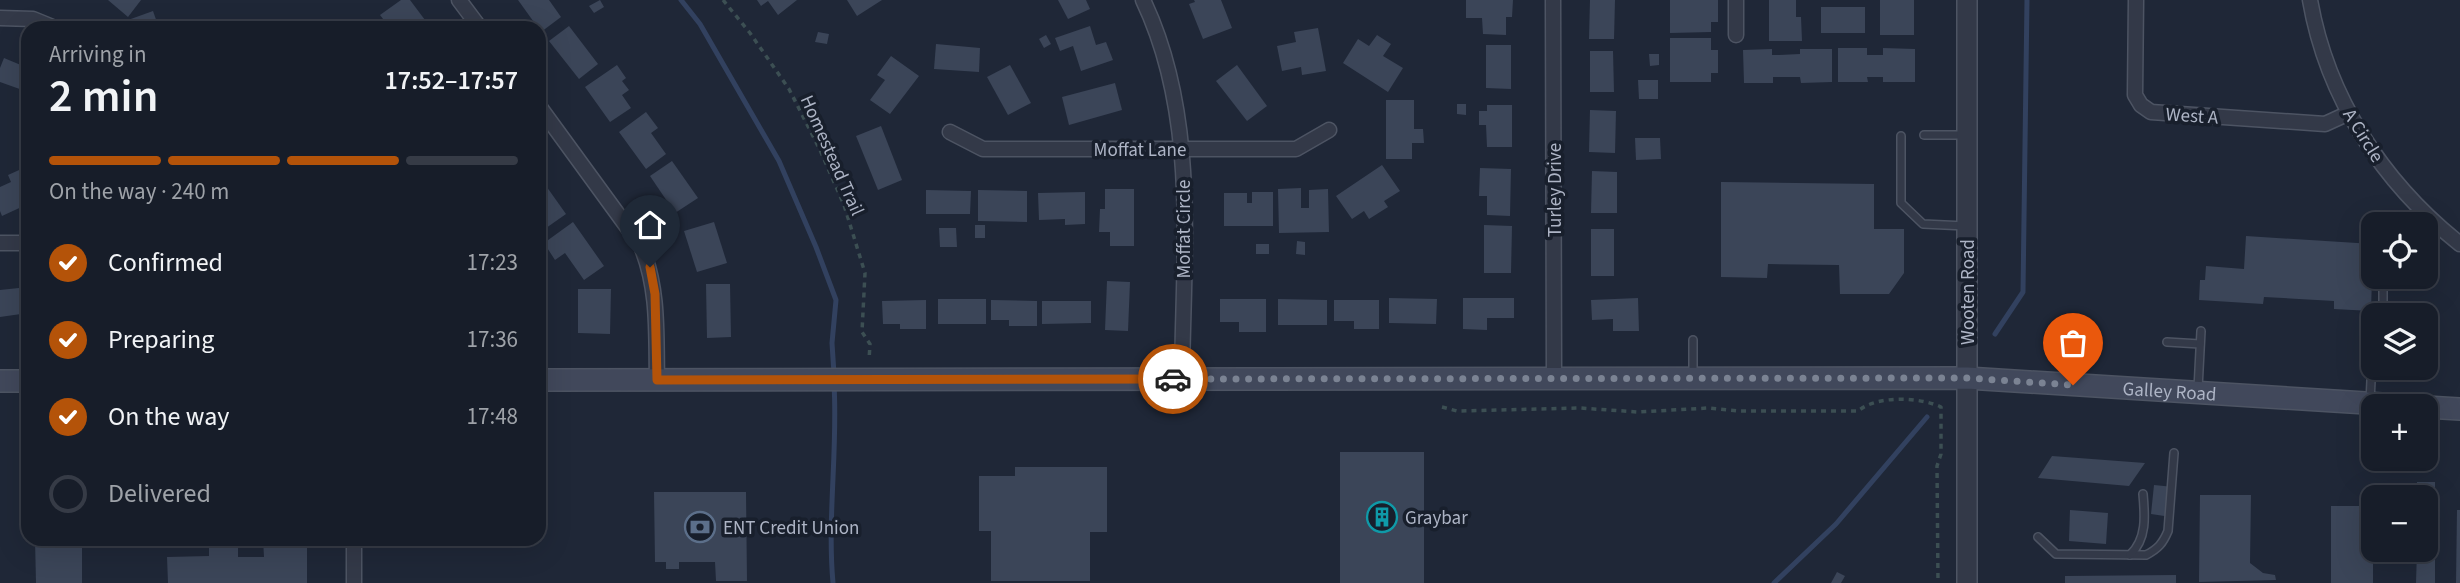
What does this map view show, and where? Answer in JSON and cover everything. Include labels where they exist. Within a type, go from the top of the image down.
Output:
[{"type":"main road","name":"Galley Road","points":[[546,380],[1967,378],[2361,402]]},
{"type":"main road","points":[[0,381],[21,381]]},
{"type":"main road","points":[[2438,408],[2460,409]]},
{"type":"street","points":[[459,0],[475,21]]},
{"type":"street","name":"Moffat Circle","points":[[1143,0],[1168,71],[1180,126],[1184,184],[1182,379]]},
{"type":"street","name":"Turley Drive","points":[[1553,0],[1554,379]]},
{"type":"street","points":[[1735,35],[1736,0]]},
{"type":"street","name":"Wooten Road","points":[[1967,0],[1967,583]]},
{"type":"street","name":"West A","points":[[2136,0],[2135,95],[2141,105],[2151,112],[2325,124],[2349,113]]},
{"type":"street","name":"A Circle","points":[[2310,0],[2330,72],[2349,113],[2371,149],[2423,213],[2460,244]]},
{"type":"street","points":[[0,18],[38,21]]},
{"type":"street","points":[[546,116],[641,246],[650,267],[655,294],[657,380]]},
{"type":"street","name":"Moffat Lane","points":[[950,132],[983,149],[1296,149],[1329,130]]},
{"type":"street","points":[[0,243],[21,243]]},
{"type":"street","points":[[354,546],[354,583]]},
{"type":"lane","points":[[1924,135],[1967,135]]},
{"type":"lane","points":[[1901,136],[1901,203],[1923,224],[1967,226]]},
{"type":"lane","points":[[2198,392],[2201,331]]},
{"type":"lane","points":[[1692,379],[1693,340]]},
{"type":"lane","points":[[2167,342],[2200,344]]},
{"type":"lane","points":[[2038,537],[2056,554],[2146,555],[2157,549],[2168,531],[2174,453]]},
{"type":"lane","points":[[2129,555],[2140,546],[2143,537],[2143,494]]},
{"type":"path","name":"Homestead Trail","points":[[723,0],[789,89],[844,205],[865,273],[862,332],[870,344],[869,380]]},
{"type":"path","points":[[1442,407],[1457,411],[1580,408],[1638,412],[1708,408],[1738,411],[1858,411],[1865,405],[1892,400],[1929,401],[1941,407],[1941,454],[1937,466],[1938,583]]},
{"type":"building","points":[[108,0],[141,0],[128,17]]},
{"type":"building","points":[[401,0],[410,0],[426,21],[385,21],[380,15]]},
{"type":"building","points":[[518,0],[549,0],[561,17],[546,28],[546,21],[533,21]]},
{"type":"building","points":[[600,0],[604,7],[594,13],[589,6]]},
{"type":"building","points":[[757,0],[797,0],[778,15],[768,1],[761,6]]},
{"type":"building","points":[[847,0],[882,0],[857,16]]},
{"type":"building","points":[[1058,0],[1086,0],[1090,9],[1068,19]]},
{"type":"building","points":[[1194,0],[1221,0],[1232,28],[1203,39],[1189,4],[1195,2]]},
{"type":"building","points":[[1466,0],[1513,0],[1512,17],[1506,17],[1506,35],[1483,34],[1482,18],[1466,18]]},
{"type":"building","points":[[1590,0],[1615,0],[1614,39],[1589,39]]},
{"type":"building","points":[[1670,0],[1718,0],[1718,22],[1711,22],[1711,32],[1670,33]]},
{"type":"building","points":[[1769,0],[1796,0],[1796,17],[1801,17],[1802,41],[1769,41]]},
{"type":"building","points":[[1880,0],[1914,0],[1914,35],[1880,35]]},
{"type":"building","points":[[1821,7],[1865,7],[1865,33],[1821,33]]},
{"type":"building","points":[[153,11],[157,21],[128,21]]},
{"type":"building","points":[[569,26],[598,64],[579,79],[549,41]]},
{"type":"building","points":[[1090,26],[1096,45],[1106,42],[1113,60],[1081,71],[1073,46],[1060,51],[1055,38]]},
{"type":"building","points":[[1318,28],[1326,71],[1302,75],[1301,67],[1282,71],[1277,46],[1296,42],[1294,32]]},
{"type":"building","points":[[818,32],[829,34],[827,44],[815,42]]},
{"type":"building","points":[[1046,35],[1051,44],[1044,48],[1039,39]]},
{"type":"building","points":[[1377,35],[1391,44],[1383,56],[1403,68],[1388,92],[1343,63],[1358,39],[1369,46]]},
{"type":"building","points":[[1670,38],[1711,38],[1711,50],[1718,50],[1718,73],[1711,73],[1711,82],[1670,82]]},
{"type":"building","points":[[936,44],[980,48],[979,72],[934,69]]},
{"type":"building","points":[[1486,45],[1511,45],[1511,89],[1486,88]]},
{"type":"building","points":[[1838,48],[1867,48],[1867,55],[1883,55],[1883,48],[1915,49],[1915,82],[1883,82],[1883,77],[1867,77],[1868,82],[1838,82]]},
{"type":"building","points":[[1772,49],[1772,55],[1779,55],[1800,54],[1800,49],[1832,49],[1832,82],[1801,83],[1800,77],[1773,77],[1773,83],[1744,83],[1743,50]]},
{"type":"building","points":[[1590,51],[1613,51],[1614,92],[1590,92]]},
{"type":"building","points":[[1649,54],[1659,54],[1659,65],[1650,66]]},
{"type":"building","points":[[891,56],[919,76],[890,114],[870,100],[885,80],[877,75]]},
{"type":"building","points":[[4,58],[21,65],[21,90],[0,82],[0,68]]},
{"type":"building","points":[[617,65],[626,78],[622,81],[629,90],[622,95],[631,108],[610,122],[585,87]]},
{"type":"building","points":[[1010,65],[1031,103],[1008,115],[987,77]]},
{"type":"building","points":[[1237,65],[1267,106],[1247,121],[1216,81]]},
{"type":"building","points":[[1638,80],[1658,80],[1658,99],[1639,99]]},
{"type":"building","points":[[1115,83],[1122,110],[1069,125],[1062,97]]},
{"type":"building","points":[[1386,100],[1414,100],[1414,129],[1423,129],[1424,143],[1412,143],[1412,159],[1386,159]]},
{"type":"building","points":[[1457,104],[1466,104],[1466,115],[1457,114]]},
{"type":"building","points":[[1487,105],[1512,105],[1512,147],[1487,147],[1486,125],[1479,125],[1479,111],[1487,111]]},
{"type":"building","points":[[1590,110],[1616,111],[1615,153],[1589,152]]},
{"type":"building","points":[[646,112],[658,128],[651,133],[666,154],[646,169],[619,132]]},
{"type":"building","points":[[881,126],[902,180],[878,190],[856,136]]},
{"type":"building","points":[[1635,138],[1660,138],[1661,159],[1636,160]]},
{"type":"building","points":[[672,161],[698,198],[675,213],[650,176]]},
{"type":"building","points":[[1382,165],[1400,191],[1384,201],[1388,207],[1369,219],[1364,211],[1352,219],[1336,196]]},
{"type":"building","points":[[1480,168],[1511,169],[1510,216],[1487,215],[1487,196],[1479,196]]},
{"type":"building","points":[[21,169],[21,207],[2,216],[0,187],[11,182],[8,175]]},
{"type":"building","points":[[1592,171],[1617,172],[1617,213],[1591,213]]},
{"type":"building","points":[[1721,182],[1874,184],[1874,229],[1904,229],[1904,273],[1889,294],[1840,294],[1839,265],[1768,264],[1767,278],[1721,277]]},
{"type":"building","points":[[546,186],[566,214],[546,228]]},
{"type":"building","points":[[1301,188],[1301,208],[1309,208],[1309,190],[1328,189],[1329,232],[1279,233],[1278,189]]},
{"type":"building","points":[[1105,189],[1134,189],[1134,246],[1110,246],[1110,232],[1099,232],[1100,209],[1105,209]]},
{"type":"building","points":[[926,190],[971,191],[970,214],[926,214]]},
{"type":"building","points":[[978,190],[1027,191],[1027,222],[978,221]]},
{"type":"building","points":[[1085,192],[1085,224],[1065,225],[1065,219],[1039,220],[1038,193]]},
{"type":"building","points":[[1252,192],[1273,192],[1273,226],[1224,226],[1224,193],[1247,193],[1247,203],[1252,203]]},
{"type":"building","points":[[573,222],[604,266],[584,280],[565,253],[555,260],[546,242]]},
{"type":"building","points":[[714,222],[727,263],[697,272],[684,231]]},
{"type":"building","points":[[975,225],[985,225],[985,238],[975,238]]},
{"type":"building","points":[[1484,225],[1512,226],[1511,273],[1484,273]]},
{"type":"building","points":[[939,228],[956,228],[957,247],[940,247]]},
{"type":"building","points":[[1591,229],[1614,229],[1614,276],[1591,276]]},
{"type":"building","points":[[2246,236],[2361,243],[2361,289],[2372,289],[2371,303],[2361,303],[2361,310],[2334,309],[2334,301],[2264,297],[2263,304],[2199,300],[2200,280],[2205,280],[2206,266],[2244,269]]},
{"type":"building","points":[[1297,241],[1305,242],[1305,255],[1296,254]]},
{"type":"building","points":[[1256,244],[1269,244],[1269,254],[1256,254]]},
{"type":"building","points":[[1107,281],[1130,282],[1128,331],[1105,330]]},
{"type":"building","points":[[706,284],[730,284],[731,337],[707,338]]},
{"type":"building","points":[[21,288],[21,314],[0,317],[0,290]]},
{"type":"building","points":[[578,289],[611,289],[610,334],[578,333]]},
{"type":"building","points":[[1389,298],[1437,299],[1436,324],[1389,323]]},
{"type":"building","points":[[1463,298],[1514,298],[1514,318],[1487,318],[1487,330],[1463,329]]},
{"type":"building","points":[[1638,298],[1639,331],[1613,331],[1613,319],[1592,320],[1591,300]]},
{"type":"building","points":[[938,299],[986,299],[986,324],[938,324]]},
{"type":"building","points":[[1220,299],[1266,299],[1266,332],[1239,332],[1239,322],[1220,322]]},
{"type":"building","points":[[1278,299],[1327,300],[1327,325],[1278,325]]},
{"type":"building","points":[[926,300],[926,329],[900,329],[900,324],[883,324],[882,301]]},
{"type":"building","points":[[991,300],[1037,301],[1037,326],[1009,326],[1009,320],[991,320]]},
{"type":"building","points":[[1334,300],[1379,300],[1379,329],[1354,329],[1354,321],[1334,321]]},
{"type":"building","points":[[1042,301],[1091,301],[1091,323],[1042,324]]},
{"type":"building","name":"Graybar","points":[[1340,452],[1424,452],[1424,583],[1340,583]]},
{"type":"building","points":[[2052,456],[2145,463],[2129,486],[2038,478]]},
{"type":"building","points":[[1015,467],[1107,467],[1107,532],[1090,532],[1090,581],[991,581],[991,531],[979,531],[979,476],[1015,476]]},
{"type":"building","points":[[2417,482],[2435,482],[2435,485],[2417,485]]},
{"type":"building","points":[[2154,485],[2174,487],[2171,517],[2151,514]]},
{"type":"building","name":"ENT Credit Union","points":[[654,492],[746,492],[747,581],[716,581],[715,562],[679,562],[679,569],[666,569],[666,562],[655,562]]},
{"type":"building","points":[[2200,495],[2251,495],[2250,563],[2263,573],[2275,575],[2276,580],[2199,582]]},
{"type":"building","points":[[2331,506],[2361,506],[2361,562],[2373,562],[2373,583],[2331,583]]},
{"type":"building","points":[[2070,510],[2108,513],[2106,544],[2069,541]]},
{"type":"building","points":[[2457,510],[2460,510],[2460,583],[2456,583]]},
{"type":"building","points":[[35,546],[82,546],[82,583],[36,583]]},
{"type":"building","points":[[209,546],[238,546],[238,557],[264,557],[263,546],[307,546],[307,583],[168,583],[167,557],[209,556]]},
{"type":"building","points":[[2417,562],[2435,562],[2435,583],[2416,583]]},
{"type":"building","points":[[1837,572],[1845,576],[1841,583],[1831,583]]},
{"type":"building","points":[[2176,575],[2176,583],[2065,583],[2065,576]]},
{"type":"waterway","points":[[681,0],[700,24],[779,161],[816,247],[836,300],[832,343],[834,374]]},
{"type":"waterway","points":[[1995,334],[2023,292],[2027,0]]},
{"type":"waterway","points":[[833,583],[831,533],[834,384]]},
{"type":"waterway","points":[[1774,583],[1836,524],[1927,417]]},
{"type":"way so far","points":[[1173,379],[1967,378],[2073,385]]},
{"type":"place","name":"Graybar","points":[[1382,517]]},
{"type":"place","name":"ENT Credit Union","points":[[700,527]]},
{"type":"route","points":[[650,267],[655,294],[657,380],[1173,379]]}]
